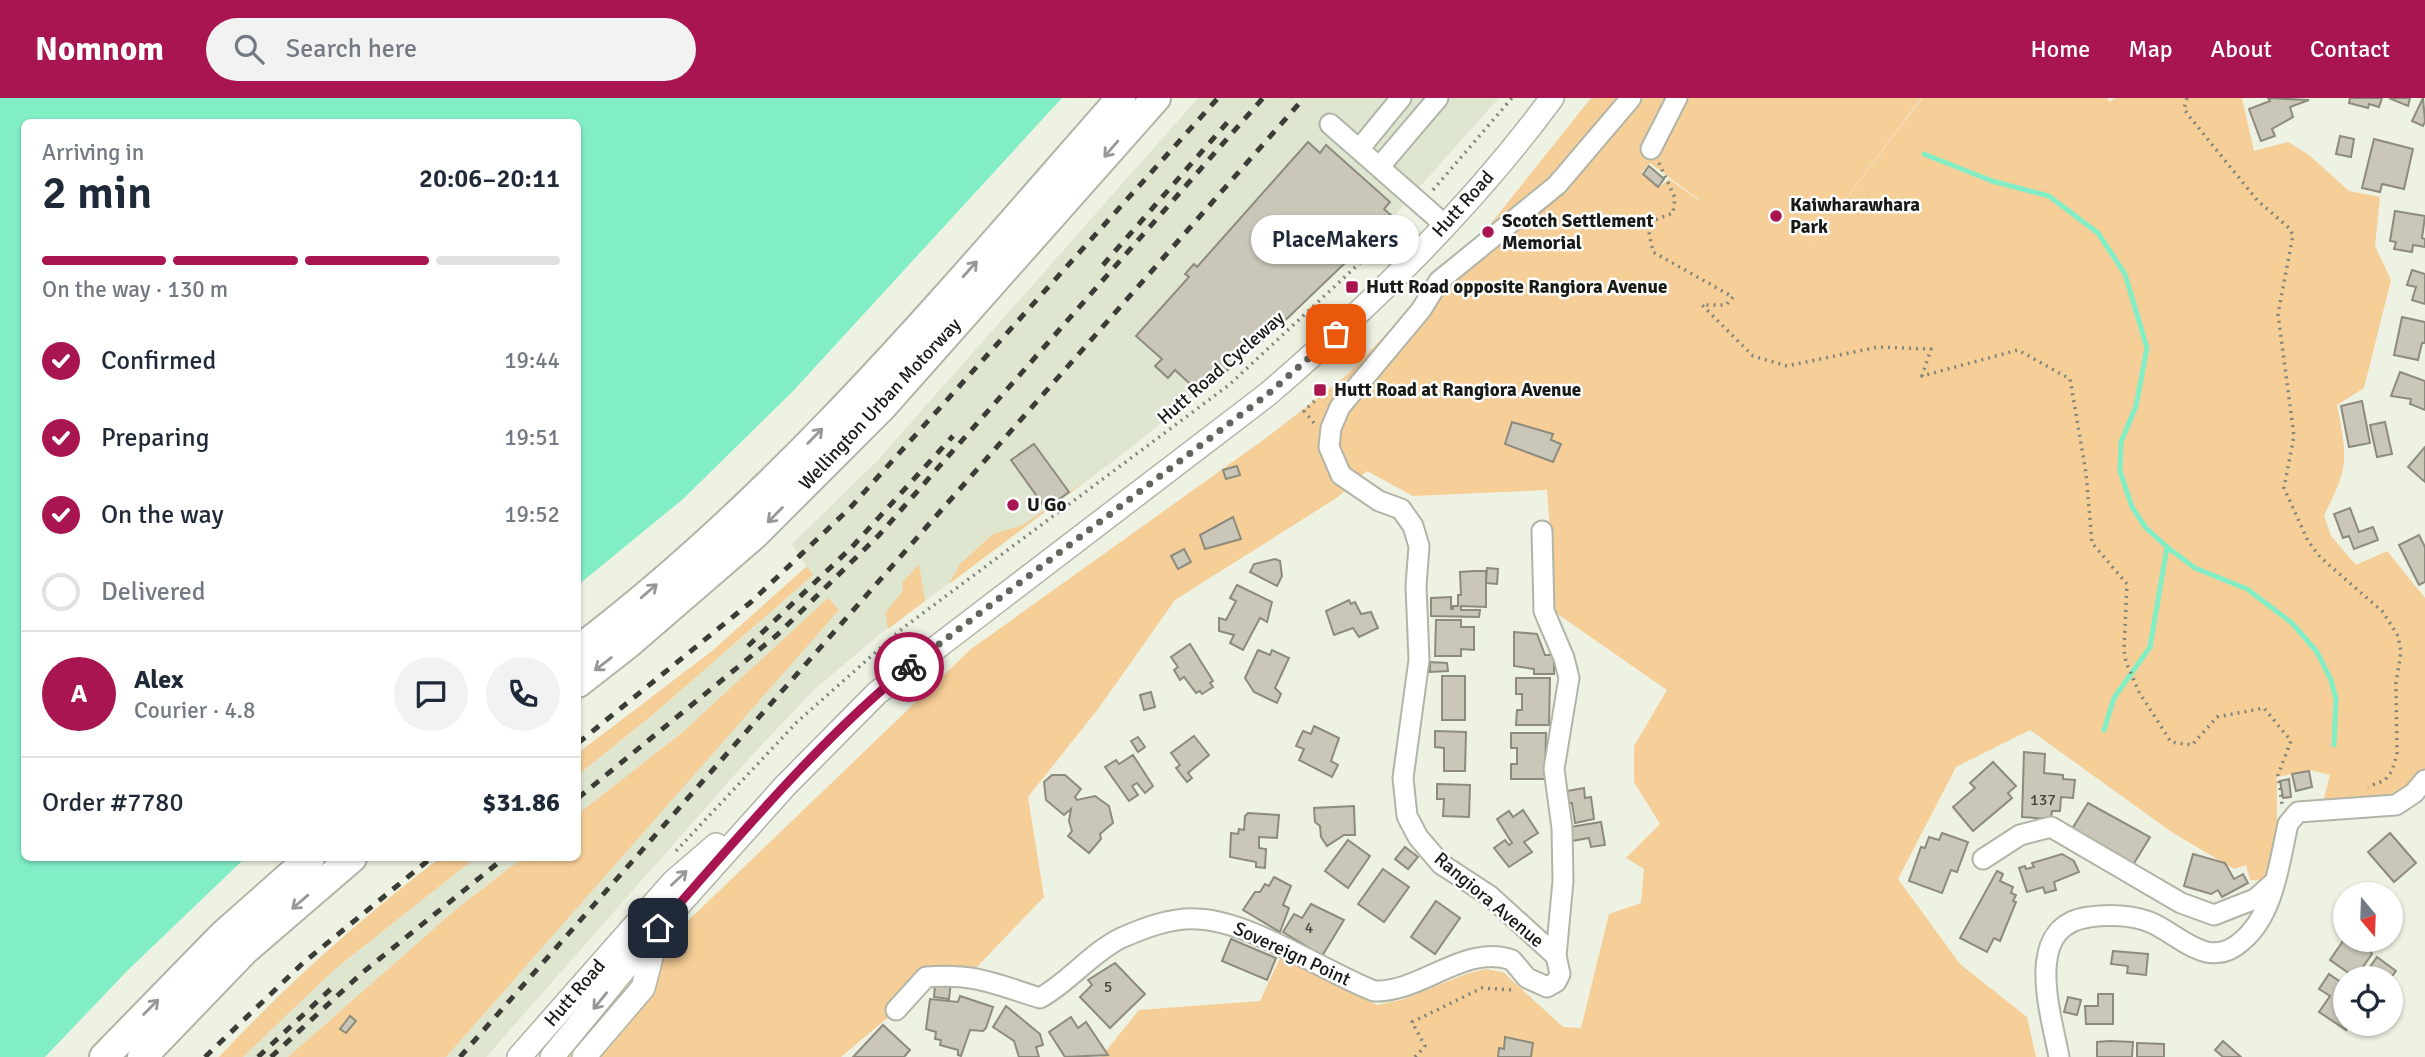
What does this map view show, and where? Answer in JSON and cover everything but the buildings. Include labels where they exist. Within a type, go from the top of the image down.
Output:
[{"type":"highway","name":"Wellington Urban Motorway","points":[[581,648],[737,515],[860,390],[1121,98]]},
{"type":"highway","name":"Wellington Urban Motorway","points":[[581,681],[628,644],[753,536],[883,406],[1156,98]]},
{"type":"highway","points":[[104,1057],[223,934],[307,861]]},
{"type":"highway","points":[[142,1057],[244,951],[349,861]]},
{"type":"main road","name":"Hutt Road","points":[[552,1057],[658,928],[785,786],[877,693],[952,632],[1268,394],[1336,334],[1419,253],[1552,98]]},
{"type":"main road","name":"Hutt Road","points":[[519,1057],[673,882],[785,786]]},
{"type":"main road","points":[[569,1000],[658,928]]},
{"type":"main road","points":[[584,1057],[643,988],[658,928]]},
{"type":"street","points":[[1360,148],[1401,98]]},
{"type":"street","points":[[1381,165],[1438,98]]},
{"type":"street","name":"Rangiora Avenue","points":[[1556,956],[1490,896],[1441,864],[1406,816],[1403,778],[1419,660],[1416,586],[1419,546],[1413,526],[1401,509],[1379,501],[1341,475],[1329,447],[1331,428],[1340,407],[1421,310],[1439,281],[1557,186],[1631,98]]},
{"type":"street","points":[[1651,149],[1677,98]]},
{"type":"street","points":[[1330,124],[1381,165],[1445,225]]},
{"type":"street","points":[[1419,253],[1438,273],[1439,281]]},
{"type":"street","name":"Rangiora Avenue","points":[[1542,531],[1544,611],[1564,658],[1569,678],[1554,769],[1562,828],[1563,881],[1556,956]]},
{"type":"street","points":[[2059,1057],[2047,993],[2045,958],[2055,934],[2074,919],[2106,914],[2151,922],[2185,946],[2213,954],[2241,943],[2263,918],[2288,824],[2298,812],[2396,806],[2414,793],[2425,780]]},
{"type":"street","points":[[1983,859],[2020,835],[2051,827],[2181,903],[2214,915],[2255,899],[2273,883]]},
{"type":"street","name":"Sovereign Point","points":[[895,1010],[926,977],[968,975],[1040,998],[1057,989],[1119,939],[1155,925],[1189,919],[1224,923],[1262,937],[1374,991],[1392,992],[1484,956],[1511,960],[1538,985]]},
{"type":"street","points":[[1538,985],[1546,986],[1556,982],[1560,974],[1556,956]]},
{"type":"path","name":"Hutt Road Cycleway","points":[[914,620],[1229,385],[1387,241],[1512,98]]},
{"type":"path","points":[[2186,98],[2184,108],[2189,116],[2250,193],[2290,228],[2293,235],[2278,314],[2294,436],[2284,488],[2292,510],[2320,557],[2383,612],[2398,636],[2401,652],[2396,683],[2397,754],[2392,771],[2385,780],[2360,790]]},
{"type":"path","points":[[1651,149],[1675,198],[1673,213],[1647,223],[1653,252],[1732,297],[1727,304],[1702,305],[1753,356],[1787,366],[1878,346],[1931,349],[1922,376],[2018,350],[2070,379],[2086,473],[2092,543],[2127,584],[2124,650],[2126,662],[2139,692],[2171,742],[2192,745],[2217,716],[2264,708],[2291,741],[2278,775]]},
{"type":"path","points":[[1320,430],[1304,411],[1321,395]]},
{"type":"path","points":[[1415,1057],[1425,1046],[1412,1022],[1482,988],[1520,990],[1538,985]]},
{"type":"shaded area","points":[[0,98],[1062,98],[793,391],[683,499],[581,583],[581,119],[21,119],[21,861],[242,861],[128,970],[45,1057],[0,1057]]},
{"type":"shaded area","points":[[1198,98],[1499,98],[1393,217],[1273,332],[1128,450],[879,635],[815,689],[754,753],[486,1057],[446,1057],[838,610],[581,812],[581,773],[656,712],[812,576],[792,544],[877,461]]},
{"type":"shaded area","points":[[1591,98],[1921,98],[1793,270],[1922,98],[2107,98],[2110,102],[2115,98],[2242,98],[2254,151],[2288,142],[2309,155],[2349,191],[2380,197],[2375,246],[2391,280],[2364,388],[2337,405],[2344,462],[2338,485],[2324,515],[2331,536],[2356,565],[2387,551],[2425,598],[2425,771],[2396,798],[2323,802],[2330,775],[2310,770],[2277,777],[2277,844],[2266,881],[2250,880],[2246,865],[2234,869],[2173,833],[2030,730],[1956,767],[1898,879],[1960,964],[2027,1017],[2036,1057],[1101,1057],[1139,1010],[1260,1001],[1280,958],[1377,1005],[1401,1000],[1485,969],[1503,972],[1563,1027],[1581,1028],[1609,914],[1641,903],[1644,869],[1626,858],[1660,824],[1634,782],[1634,746],[1667,690],[1556,613],[1547,490],[1413,496],[1367,471],[1338,497],[1175,600],[1098,709],[1028,797],[1044,897],[972,972],[927,976],[898,1009],[841,1057],[559,1057],[615,991],[971,649],[1266,438],[1347,375],[1489,226]],"holes":[[[1650,163],[1698,199],[1669,179],[1658,188],[1641,173]]]},
{"type":"shaded area","points":[[1098,472],[949,584],[960,564],[993,534],[1023,525]]},
{"type":"shaded area","points":[[919,564],[925,601],[888,629],[885,613],[903,591],[902,583]]},
{"type":"shaded area","points":[[807,566],[813,575],[656,712],[581,773],[581,751],[712,651]]},
{"type":"shaded area","points":[[828,598],[839,610],[446,1057],[288,1057],[454,911],[518,861],[581,861],[581,812],[684,731]]},
{"type":"shaded area","points":[[436,861],[471,861],[334,970],[243,1057],[219,1057],[325,953]]},
{"type":"shaded area","points":[[471,861],[518,861],[454,911],[288,1057],[243,1057],[334,970]]},
{"type":"waterway","points":[[1924,154],[1992,181],[2049,196],[2098,233],[2125,274],[2147,348],[2136,406],[2121,442],[2120,471],[2132,507],[2146,528],[2167,547],[2195,568],[2247,589],[2292,623],[2317,652],[2331,680],[2336,699],[2334,745]]},
{"type":"waterway","points":[[2104,730],[2114,698],[2150,647],[2167,547]]},
{"type":"railway","points":[[581,741],[751,602],[850,508],[1218,98]]},
{"type":"railway","points":[[581,796],[777,635],[879,535],[1263,98]]},
{"type":"railway","points":[[460,1057],[1304,98]]},
{"type":"railway","points":[[1103,265],[1232,117]]},
{"type":"railway","points":[[748,646],[852,547],[953,436]]},
{"type":"railway","points":[[205,1057],[303,963],[427,861]]},
{"type":"railway","points":[[271,1057],[362,973],[500,861]]},
{"type":"railway","points":[[258,1057],[335,985]]},
{"type":"way so far","points":[[909,667],[1268,394],[1336,334]]},
{"type":"place","name":"Kaiwharawhara Park","points":[[1776,216]]},
{"type":"place","name":"Scotch Settlement Memorial","points":[[1488,232]]},
{"type":"place","name":"Hutt Road opposite Rangiora Avenue","points":[[1352,287]]},
{"type":"place","name":"PlaceMakers","points":[[1336,334]]},
{"type":"place","name":"Hutt Road at Rangiora Avenue","points":[[1320,390]]},
{"type":"place","name":"U Go","points":[[1013,505]]},
{"type":"route","points":[[658,928],[785,786],[877,693],[909,667]]}]
